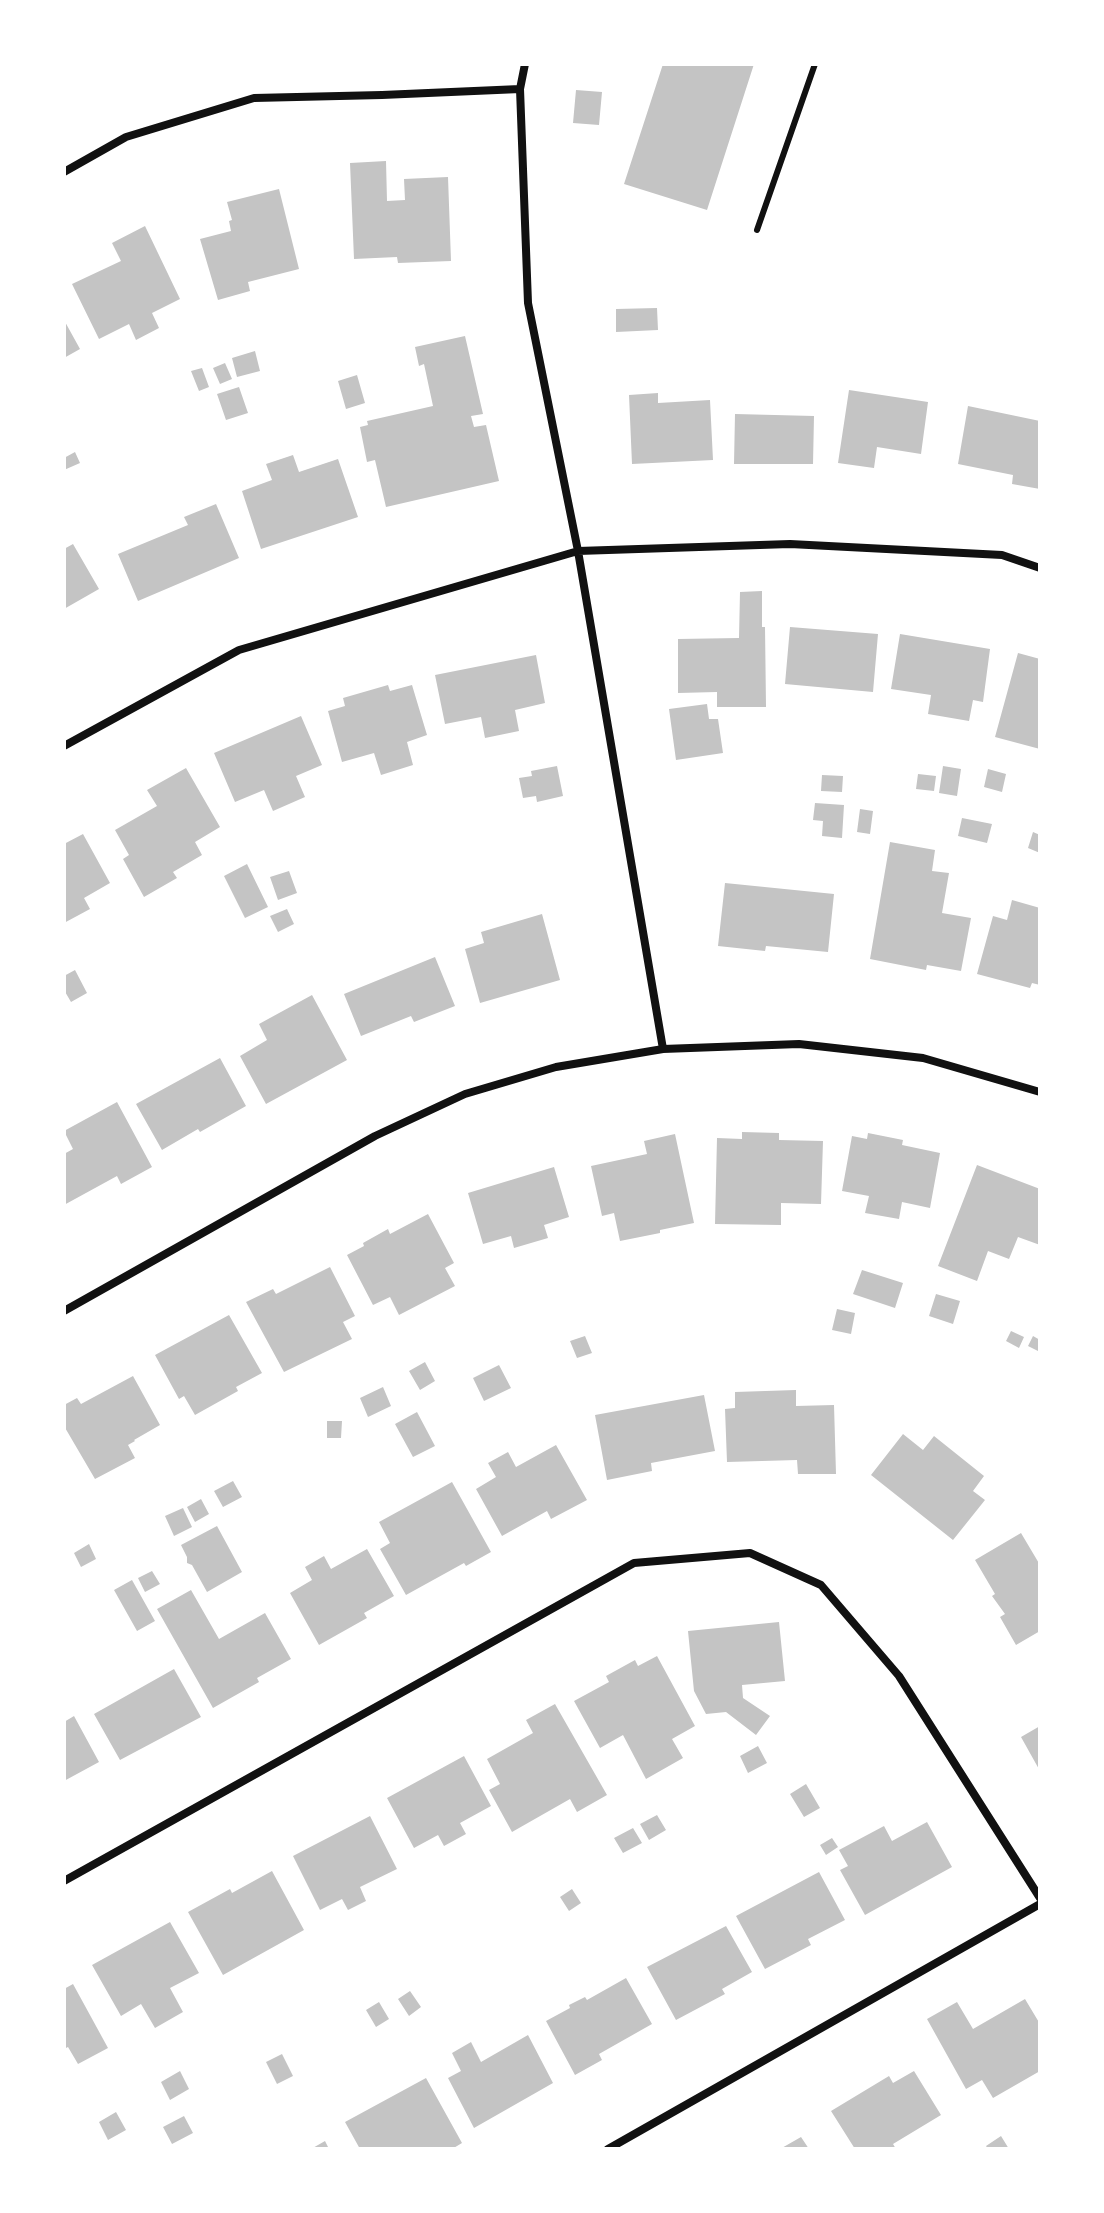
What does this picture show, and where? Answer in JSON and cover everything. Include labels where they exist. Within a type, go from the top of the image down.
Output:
[{"type":"street","points":[[525,64],[520,89],[528,303],[578,551],[663,1049]]},
{"type":"street","points":[[64,172],[126,137],[254,98],[520,89]]},
{"type":"street","points":[[64,746],[239,650],[578,551],[790,544],[1002,555],[1040,568]]},
{"type":"street","points":[[64,1311],[375,1136],[465,1094],[556,1067],[663,1049],[799,1044],[923,1058],[1040,1092]]},
{"type":"street","points":[[64,1881],[634,1563],[750,1553],[821,1585],[899,1676],[1040,1901],[608,2149]]},
{"type":"lane","points":[[757,230],[815,64]]},
{"type":"building","points":[[663,64],[754,64],[707,210],[624,184]]},
{"type":"building","points":[[576,90],[602,92],[599,125],[573,123]]},
{"type":"building","points":[[386,161],[387,201],[405,200],[404,179],[448,177],[451,261],[398,263],[397,257],[354,259],[350,163]]},
{"type":"building","points":[[279,189],[299,269],[248,282],[250,291],[218,300],[200,239],[231,231],[229,221],[232,220],[227,202]]},
{"type":"building","points":[[145,226],[180,299],[152,313],[159,328],[136,340],[129,324],[99,339],[72,284],[121,261],[112,243]]},
{"type":"building","points":[[657,308],[658,330],[616,332],[616,309]]},
{"type":"building","points":[[64,320],[80,349],[64,358]]},
{"type":"building","points":[[465,336],[483,414],[471,416],[474,427],[486,425],[499,481],[386,507],[375,460],[367,462],[360,427],[368,425],[367,421],[433,406],[424,364],[419,366],[415,347]]},
{"type":"building","points":[[255,351],[260,371],[237,377],[232,358]]},
{"type":"building","points":[[225,363],[232,379],[220,384],[213,368]]},
{"type":"building","points":[[202,368],[209,387],[199,391],[191,371]]},
{"type":"building","points":[[357,375],[365,403],[346,409],[338,381]]},
{"type":"building","points":[[239,387],[248,413],[226,420],[217,394]]},
{"type":"building","points":[[849,390],[928,402],[921,454],[877,447],[874,468],[838,463]]},
{"type":"building","points":[[658,393],[658,403],[710,400],[713,460],[632,464],[629,395]]},
{"type":"building","points":[[968,406],[1040,421],[1040,489],[1012,484],[1013,475],[958,464]]},
{"type":"building","points":[[735,414],[814,416],[813,464],[734,464]]},
{"type":"building","points":[[75,452],[80,463],[64,470],[64,458]]},
{"type":"building","points":[[293,455],[299,472],[338,459],[358,517],[261,549],[242,491],[272,480],[266,464]]},
{"type":"building","points":[[216,504],[239,558],[138,601],[118,554],[188,525],[184,517]]},
{"type":"building","points":[[73,544],[99,589],[64,609],[64,549]]},
{"type":"building","points":[[762,591],[766,707],[717,707],[717,692],[678,693],[678,639],[739,638],[740,592]]},
{"type":"building","points":[[790,627],[878,634],[873,692],[785,684]]},
{"type":"building","points":[[900,634],[990,649],[983,702],[973,700],[969,721],[928,714],[931,695],[891,689]]},
{"type":"building","points":[[1018,653],[1040,659],[1040,749],[995,737]]},
{"type":"building","points":[[536,655],[545,703],[515,710],[519,731],[485,738],[481,717],[445,724],[435,675]]},
{"type":"building","points":[[388,685],[390,691],[412,685],[427,735],[407,742],[413,765],[381,775],[374,753],[342,762],[328,711],[345,706],[343,698]]},
{"type":"building","points":[[707,704],[709,719],[718,719],[723,753],[676,760],[669,709]]},
{"type":"building","points":[[301,716],[322,765],[296,776],[305,797],[273,811],[264,790],[235,802],[214,753]]},
{"type":"building","points":[[557,766],[563,796],[537,802],[536,796],[523,798],[519,778],[532,776],[531,771]]},
{"type":"building","points":[[943,766],[961,769],[957,796],[939,793]]},
{"type":"building","points":[[186,768],[220,827],[195,842],[202,855],[173,872],[177,878],[144,897],[123,859],[129,855],[115,830],[157,806],[147,790]]},
{"type":"building","points":[[988,769],[1006,774],[1002,792],[984,787]]},
{"type":"building","points":[[918,774],[936,776],[934,791],[916,789]]},
{"type":"building","points":[[822,775],[843,776],[842,792],[821,791]]},
{"type":"building","points":[[815,803],[844,805],[842,838],[822,836],[823,821],[813,820]]},
{"type":"building","points":[[860,809],[873,811],[870,834],[857,832]]},
{"type":"building","points":[[962,818],[992,824],[987,843],[958,836]]},
{"type":"building","points":[[1033,832],[1040,835],[1040,853],[1028,848]]},
{"type":"building","points":[[83,834],[110,883],[84,898],[90,909],[64,923],[64,844]]},
{"type":"building","points":[[890,842],[935,850],[932,871],[949,873],[942,913],[971,918],[961,971],[927,965],[926,970],[870,959]]},
{"type":"building","points":[[247,864],[268,907],[245,918],[224,876]]},
{"type":"building","points":[[289,871],[297,893],[278,900],[270,877]]},
{"type":"building","points":[[725,883],[834,894],[828,952],[766,946],[765,951],[718,946]]},
{"type":"building","points":[[1012,900],[1040,908],[1040,985],[1032,983],[1030,988],[977,974],[993,916],[1007,920]]},
{"type":"building","points":[[287,909],[294,924],[278,932],[270,916]]},
{"type":"building","points":[[542,914],[560,980],[480,1003],[465,949],[484,943],[481,932]]},
{"type":"building","points":[[435,957],[455,1006],[414,1022],[411,1016],[361,1036],[344,994]]},
{"type":"building","points":[[75,970],[87,993],[71,1002],[64,990],[64,976]]},
{"type":"building","points":[[312,995],[347,1060],[266,1104],[240,1056],[267,1040],[259,1024]]},
{"type":"building","points":[[220,1058],[246,1106],[162,1150],[136,1104]]},
{"type":"building","points":[[117,1102],[152,1167],[121,1184],[117,1176],[64,1205],[64,1154],[73,1149],[64,1131]]},
{"type":"building","points":[[742,1132],[779,1133],[779,1140],[823,1141],[821,1204],[781,1203],[781,1225],[715,1224],[717,1138],[742,1139]]},
{"type":"building","points":[[868,1133],[903,1140],[902,1145],[940,1153],[930,1208],[902,1202],[899,1219],[865,1213],[869,1196],[842,1191],[852,1136],[867,1139]]},
{"type":"building","points":[[675,1134],[694,1223],[620,1241],[614,1213],[602,1216],[591,1166],[647,1154],[644,1141]]},
{"type":"building","points":[[977,1165],[1040,1189],[1040,1245],[1018,1237],[1009,1259],[988,1251],[977,1281],[938,1266]]},
{"type":"building","points":[[554,1167],[569,1217],[544,1225],[548,1238],[514,1248],[511,1236],[483,1244],[468,1193]]},
{"type":"building","points":[[428,1214],[454,1263],[445,1268],[455,1286],[399,1315],[390,1297],[373,1305],[347,1255],[388,1229],[390,1234]]},
{"type":"building","points":[[330,1267],[355,1316],[343,1322],[352,1339],[284,1372],[246,1302],[273,1289],[276,1294]]},
{"type":"building","points":[[862,1270],[903,1283],[895,1308],[853,1294]]},
{"type":"building","points":[[936,1294],[960,1301],[953,1324],[929,1316]]},
{"type":"building","points":[[837,1309],[855,1313],[851,1334],[832,1330]]},
{"type":"building","points":[[229,1315],[262,1373],[236,1387],[238,1391],[195,1415],[184,1396],[179,1399],[155,1355]]},
{"type":"building","points":[[1011,1331],[1024,1337],[1019,1348],[1006,1341]]},
{"type":"building","points":[[585,1336],[592,1353],[577,1358],[570,1341]]},
{"type":"building","points":[[1033,1336],[1040,1340],[1040,1352],[1028,1346]]},
{"type":"building","points":[[425,1362],[435,1381],[420,1390],[409,1371]]},
{"type":"building","points":[[499,1365],[511,1388],[484,1401],[473,1378]]},
{"type":"building","points":[[133,1376],[160,1425],[128,1445],[135,1458],[95,1479],[64,1426],[64,1405],[77,1398],[81,1404]]},
{"type":"building","points":[[383,1387],[391,1406],[368,1417],[360,1398]]},
{"type":"building","points":[[796,1390],[796,1406],[834,1405],[836,1474],[798,1474],[797,1460],[727,1462],[725,1409],[735,1408],[735,1392]]},
{"type":"building","points":[[704,1395],[715,1451],[651,1463],[652,1471],[607,1480],[595,1415]]},
{"type":"building","points":[[417,1412],[435,1446],[413,1457],[395,1424]]},
{"type":"building","points":[[327,1421],[342,1421],[341,1438],[327,1438]]},
{"type":"building","points":[[903,1434],[923,1450],[934,1436],[984,1476],[973,1491],[985,1500],[953,1540],[871,1475]]},
{"type":"building","points":[[556,1445],[587,1500],[551,1519],[547,1511],[502,1536],[476,1489],[496,1477],[488,1463],[508,1452],[516,1467]]},
{"type":"building","points":[[233,1481],[242,1497],[223,1507],[214,1491]]},
{"type":"building","points":[[452,1482],[491,1552],[406,1595],[380,1549],[390,1543],[379,1522]]},
{"type":"building","points":[[201,1499],[209,1514],[195,1522],[187,1507]]},
{"type":"building","points":[[183,1508],[192,1527],[174,1536],[165,1516]]},
{"type":"building","points":[[217,1526],[242,1572],[207,1592],[192,1565],[187,1563],[181,1545]]},
{"type":"building","points":[[1021,1533],[1040,1565],[1040,1631],[1016,1645],[1000,1617],[1005,1614],[992,1596],[995,1594],[975,1560]]},
{"type":"building","points":[[89,1544],[96,1559],[81,1567],[74,1553]]},
{"type":"building","points":[[367,1549],[394,1596],[364,1613],[367,1618],[319,1645],[290,1593],[312,1580],[305,1567],[324,1556],[331,1569]]},
{"type":"building","points":[[152,1571],[160,1584],[145,1592],[138,1578]]},
{"type":"building","points":[[132,1580],[155,1621],[137,1631],[114,1590]]},
{"type":"building","points":[[191,1590],[219,1639],[265,1613],[291,1659],[257,1678],[259,1682],[213,1708],[157,1609]]},
{"type":"building","points":[[779,1622],[785,1681],[742,1685],[743,1698],[770,1716],[756,1735],[726,1712],[706,1714],[694,1691],[688,1631]]},
{"type":"building","points":[[657,1656],[695,1726],[672,1739],[683,1758],[646,1779],[623,1735],[600,1748],[574,1701],[609,1682],[606,1676],[635,1660],[638,1666]]},
{"type":"building","points":[[174,1669],[201,1717],[120,1760],[94,1714]]},
{"type":"building","points":[[555,1704],[607,1795],[577,1812],[570,1799],[512,1832],[489,1790],[500,1784],[487,1759],[533,1733],[526,1720]]},
{"type":"building","points":[[74,1716],[99,1762],[64,1781],[64,1722]]},
{"type":"building","points":[[1040,1726],[1040,1771],[1021,1737]]},
{"type":"building","points":[[758,1746],[767,1763],[748,1773],[740,1756]]},
{"type":"building","points":[[464,1756],[491,1806],[460,1823],[466,1834],[444,1846],[438,1835],[414,1848],[387,1798]]},
{"type":"building","points":[[806,1784],[820,1808],[804,1817],[790,1794]]},
{"type":"building","points":[[657,1815],[666,1830],[649,1840],[640,1824]]},
{"type":"building","points":[[370,1816],[397,1869],[360,1887],[366,1901],[348,1910],[342,1899],[320,1910],[293,1856]]},
{"type":"building","points":[[927,1822],[952,1867],[865,1915],[840,1870],[848,1866],[839,1850],[884,1826],[892,1841]]},
{"type":"building","points":[[633,1828],[642,1843],[623,1853],[614,1838]]},
{"type":"building","points":[[832,1838],[838,1847],[826,1855],[820,1845]]},
{"type":"building","points":[[272,1871],[304,1930],[223,1975],[188,1912]]},
{"type":"building","points":[[819,1872],[845,1920],[808,1939],[811,1945],[765,1969],[736,1916]]},
{"type":"building","points":[[572,1889],[581,1903],[569,1911],[560,1897]]},
{"type":"building","points":[[170,1922],[199,1973],[170,1988],[183,2012],[155,2028],[141,2004],[121,2016],[92,1965]]},
{"type":"building","points":[[726,1926],[752,1972],[722,1989],[725,1994],[676,2020],[647,1967]]},
{"type":"building","points":[[626,1978],[652,2024],[599,2054],[602,2060],[575,2075],[546,2021],[570,2008],[569,2005],[585,1997],[587,2000]]},
{"type":"building","points":[[73,1984],[108,2048],[78,2064],[68,2047],[64,2049],[64,1989]]},
{"type":"building","points":[[410,1991],[421,2007],[409,2016],[398,1999]]},
{"type":"building","points":[[1025,1999],[1040,2024],[1040,2071],[993,2098],[982,2080],[966,2089],[927,2019],[957,2002],[973,2029]]},
{"type":"building","points":[[379,2002],[389,2019],[376,2027],[366,2010]]},
{"type":"building","points":[[528,2035],[553,2083],[474,2128],[448,2078],[461,2071],[452,2053],[471,2042],[481,2062]]},
{"type":"building","points":[[282,2054],[293,2076],[277,2084],[266,2062]]},
{"type":"building","points":[[180,2071],[189,2089],[170,2100],[161,2082]]},
{"type":"building","points":[[914,2071],[941,2115],[893,2144],[896,2149],[855,2149],[831,2111],[889,2076],[893,2083]]},
{"type":"building","points":[[426,2078],[462,2143],[452,2149],[360,2149],[345,2122]]},
{"type":"building","points":[[116,2112],[126,2130],[108,2140],[99,2122]]},
{"type":"building","points":[[184,2116],[193,2133],[172,2144],[163,2127]]},
{"type":"building","points":[[1001,2136],[1009,2149],[988,2149],[986,2146]]},
{"type":"building","points":[[801,2137],[809,2149],[780,2149]]},
{"type":"building","points":[[325,2141],[329,2149],[311,2149]]}]
